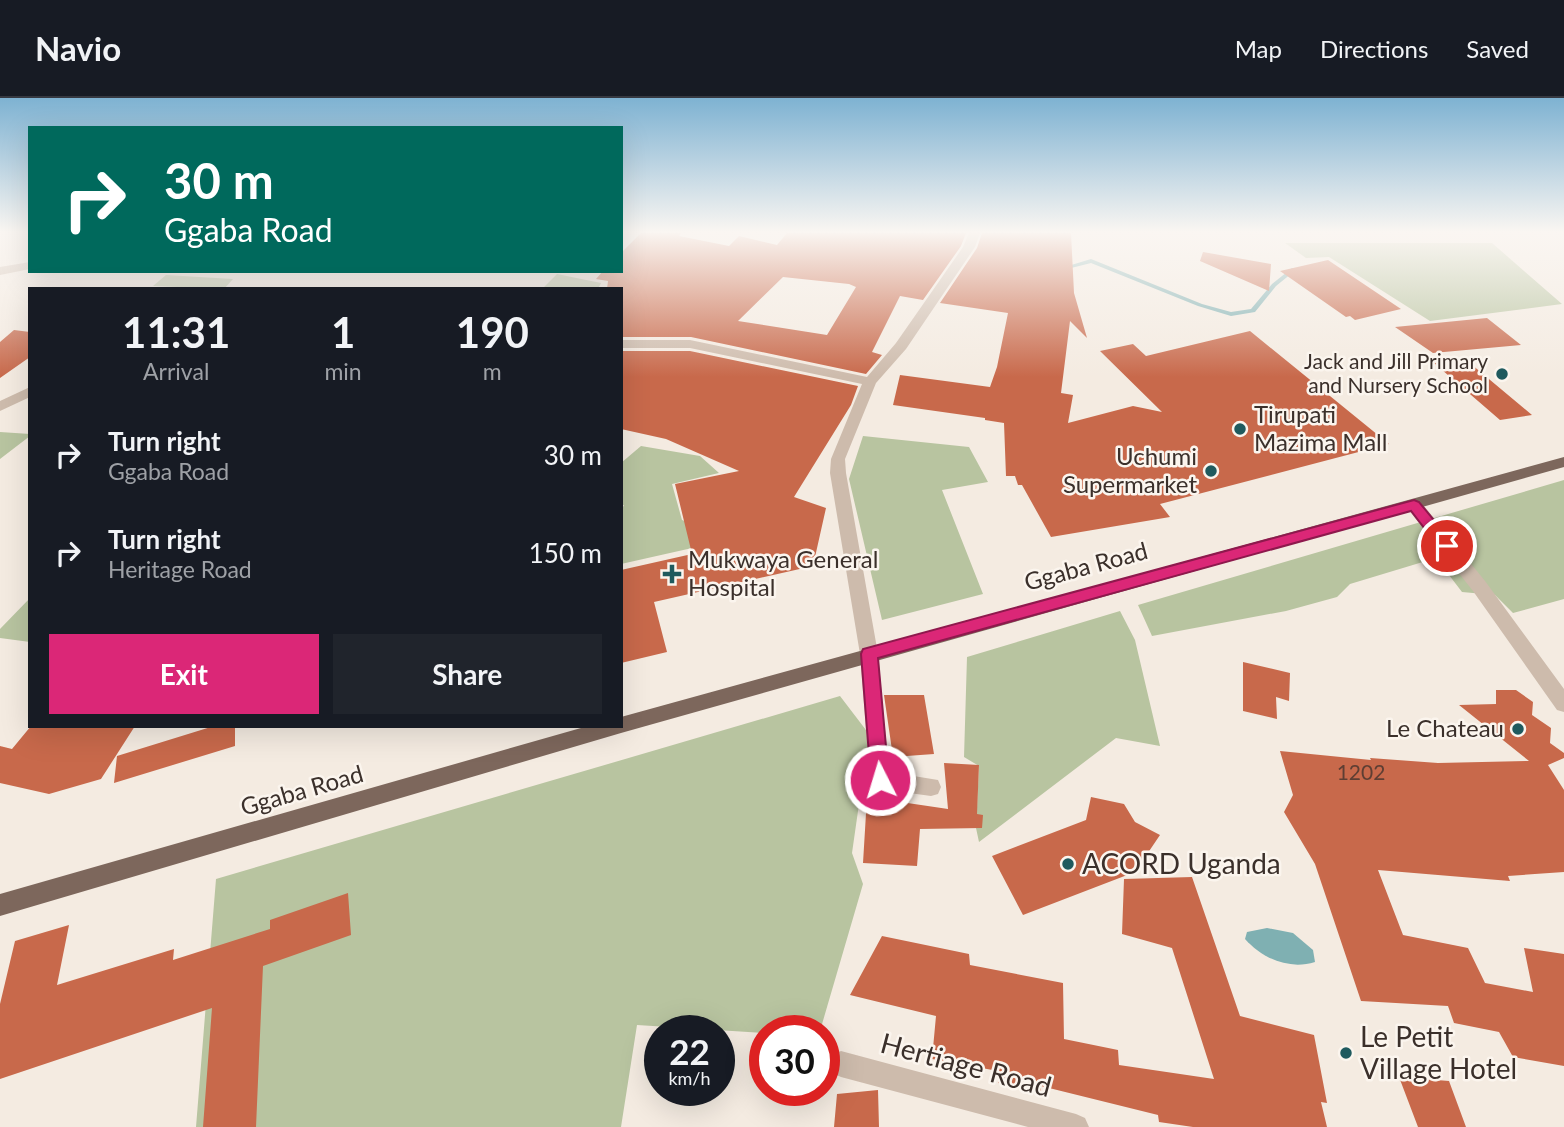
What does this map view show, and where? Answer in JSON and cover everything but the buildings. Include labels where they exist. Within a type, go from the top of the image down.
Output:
[{"type":"main road","name":"Ggaba Road","points":[[623,725],[869,654],[1564,462]]},
{"type":"main road","name":"Ggaba Road","points":[[0,905],[613,728]]},
{"type":"street","points":[[931,788],[880,780],[869,654],[838,473],[838,459],[870,383],[901,346],[945,281]]},
{"type":"street","points":[[623,344],[690,344],[870,383]]},
{"type":"street","points":[[0,407],[28,392]]},
{"type":"street","points":[[1414,505],[1479,586],[1564,704]]},
{"type":"street","name":"Hertiage Road","points":[[841,1064],[1076,1127]]},
{"type":"green space","points":[[159,281],[231,281],[226,287],[153,286]]},
{"type":"green space","points":[[550,281],[601,283],[599,287],[544,287]]},
{"type":"green space","points":[[1367,281],[1536,281],[1562,304],[1430,321]]},
{"type":"green space","points":[[0,432],[28,434],[28,438],[0,459]]},
{"type":"green space","points":[[863,436],[969,447],[988,482],[942,490],[983,594],[882,620],[849,479]]},
{"type":"green space","points":[[641,446],[700,456],[719,473],[672,484],[682,520],[713,533],[710,544],[623,564],[623,461]]},
{"type":"green space","points":[[1564,480],[1564,599],[1513,613],[1495,595],[1462,592],[1436,558],[1350,584],[1337,597],[1286,611],[1152,636],[1138,605]]},
{"type":"green space","points":[[28,600],[28,642],[0,638],[0,629]]},
{"type":"green space","points":[[1120,611],[1135,640],[1160,746],[1116,738],[979,842],[976,828],[979,766],[964,757],[967,657]]},
{"type":"green space","points":[[840,696],[869,734],[852,853],[863,884],[825,1015],[749,1015],[749,1032],[735,1031],[735,1015],[644,1015],[644,1025],[637,1025],[621,1127],[196,1127],[216,879]]},
{"type":"water","points":[[1267,928],[1293,933],[1313,950],[1315,962],[1286,964],[1268,957],[1245,939],[1247,932]]},
{"type":"waterway","points":[[1141,281],[1200,305],[1231,314],[1253,311],[1279,281]]},
{"type":"place","name":"Jack and Jill Primary and Nursery School","points":[[1502,374]]},
{"type":"place","name":"Tirupati Mazima Mall","points":[[1240,429]]},
{"type":"place","name":"Uchumi Supermarket","points":[[1211,471]]},
{"type":"place","name":"Mukwaya General Hospital","points":[[672,574]]},
{"type":"place","name":"Le Chateau","points":[[1518,729]]},
{"type":"place","name":"ACORD Uganda","points":[[1068,864]]},
{"type":"place","name":"Le Petit Village Hotel","points":[[1346,1053]]},
{"type":"route","points":[[880,780],[869,654],[1414,505],[1447,546]]}]
